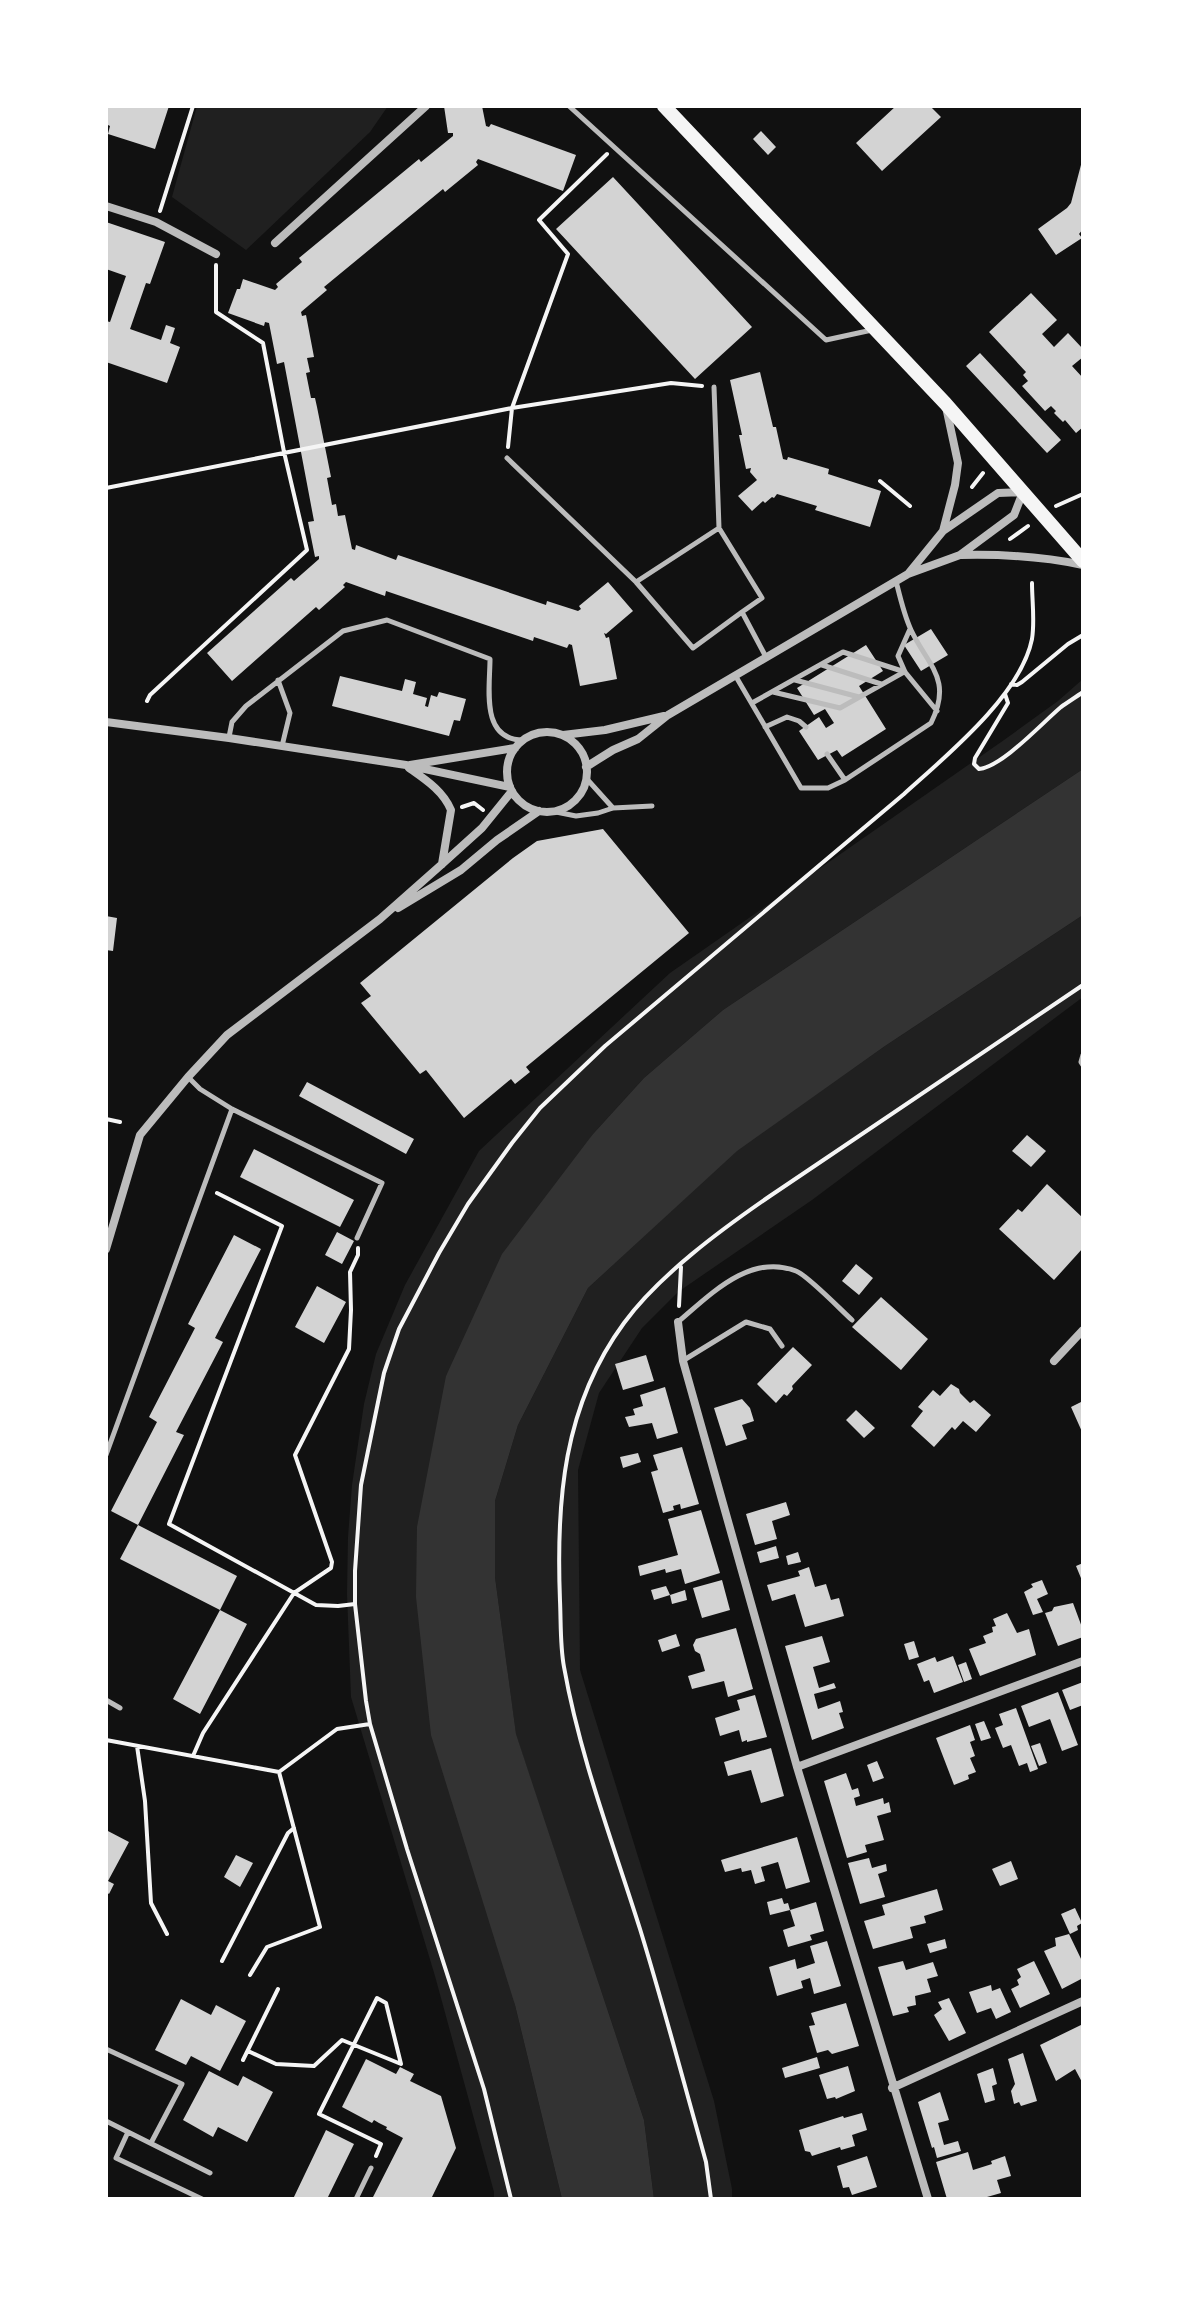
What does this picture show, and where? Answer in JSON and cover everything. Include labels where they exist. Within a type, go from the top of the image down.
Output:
[{"type":"main road","points":[[664,106],[945,403],[1083,563]]},
{"type":"street","points":[[275,243],[426,106]]},
{"type":"street","points":[[106,206],[156,222],[216,254]]},
{"type":"street","points":[[943,531],[958,463],[945,403]]},
{"type":"street","points":[[586,767],[638,739],[668,715],[908,574],[960,555],[1014,515],[1023,492],[998,493],[943,531],[908,574]]},
{"type":"street","points":[[960,555],[1011,554],[1083,563]]},
{"type":"street","points":[[562,735],[579,748],[586,767],[582,790],[564,808],[539,811],[528,807],[511,789],[507,767],[515,748],[523,740],[541,732],[562,735],[605,730],[668,715]]},
{"type":"street","points":[[106,722],[406,765],[511,789]]},
{"type":"street","points":[[406,765],[515,748]]},
{"type":"street","points":[[406,765],[433,785],[451,810],[441,865]]},
{"type":"street","points":[[106,1249],[140,1135],[188,1077],[227,1035],[380,919],[441,865],[482,828],[511,789]]},
{"type":"street","points":[[380,919],[461,870],[539,811]]},
{"type":"street","points":[[678,1322],[683,1361],[797,1767],[928,2199]]},
{"type":"street","points":[[1054,1361],[1083,1330]]},
{"type":"street","points":[[797,1767],[1083,1661]]},
{"type":"street","points":[[892,2088],[1083,2001]]},
{"type":"lane","points":[[569,106],[826,340],[875,329]]},
{"type":"lane","points":[[507,458],[636,582],[693,648],[762,598],[719,528],[714,387]]},
{"type":"lane","points":[[636,582],[719,528]]},
{"type":"lane","points":[[735,675],[801,788],[828,788],[845,780],[931,723],[937,712],[939,677],[910,629],[896,581]]},
{"type":"lane","points":[[742,612],[766,657]]},
{"type":"lane","points":[[229,738],[232,722],[246,706],[343,631],[387,620],[490,659],[492,722],[499,733],[514,740],[523,740]]},
{"type":"lane","points":[[910,629],[898,656],[905,672],[937,712]]},
{"type":"lane","points":[[752,703],[843,652],[905,672]]},
{"type":"lane","points":[[821,665],[881,685]]},
{"type":"lane","points":[[772,692],[840,708],[905,672]]},
{"type":"lane","points":[[794,679],[860,697]]},
{"type":"lane","points":[[278,680],[290,713],[282,746]]},
{"type":"lane","points":[[765,727],[787,717],[806,727]]},
{"type":"lane","points":[[827,754],[845,780]]},
{"type":"lane","points":[[586,778],[613,808]]},
{"type":"lane","points":[[551,811],[576,816],[613,808],[652,806]]},
{"type":"lane","points":[[1083,1055],[1083,1065]]},
{"type":"lane","points":[[188,1077],[200,1089],[232,1109],[382,1183],[357,1238]]},
{"type":"lane","points":[[106,1455],[232,1109]]},
{"type":"lane","points":[[678,1322],[726,1282],[764,1265],[798,1271],[852,1320]]},
{"type":"lane","points":[[683,1361],[746,1322],[770,1329],[782,1346]]},
{"type":"lane","points":[[106,1700],[120,1708]]},
{"type":"lane","points":[[106,2049],[182,2084],[151,2143]]},
{"type":"lane","points":[[106,2121],[210,2173]]},
{"type":"lane","points":[[128,2132],[116,2158],[202,2199]]},
{"type":"lane","points":[[356,2199],[371,2168]]},
{"type":"path","points":[[156,222],[193,106]]},
{"type":"path","points":[[507,458],[512,408],[568,254],[539,220],[614,147]]},
{"type":"path","points":[[147,701],[307,550],[263,343],[216,312],[216,254]]},
{"type":"path","points":[[106,488],[512,408],[671,383],[714,387]]},
{"type":"path","points":[[978,495],[970,487],[983,473]]},
{"type":"path","points":[[880,481],[910,506]]},
{"type":"path","points":[[1055,506],[1083,494]]},
{"type":"path","points":[[1010,539],[1028,526]]},
{"type":"path","points":[[511,2199],[484,2089],[370,1724],[362,1671],[355,1604],[361,1485],[378,1397],[391,1350],[410,1307],[468,1204],[540,1108],[586,1063],[904,794],[945,757],[1005,694],[1032,639],[1032,583]]},
{"type":"path","points":[[1011,684],[1022,682],[1083,635]]},
{"type":"path","points":[[1005,694],[1008,703],[975,758],[974,764],[979,769],[1000,760],[1083,692]]},
{"type":"path","points":[[457,808],[474,803],[485,811]]},
{"type":"path","points":[[711,2199],[706,2162],[641,1933],[584,1752],[563,1664],[558,1559],[561,1495],[573,1428],[585,1395],[623,1325],[640,1303],[682,1265],[759,1203],[1083,985]]},
{"type":"path","points":[[106,1119],[120,1122]]},
{"type":"path","points":[[217,1193],[282,1226],[169,1524],[316,1605],[355,1604]]},
{"type":"path","points":[[193,1756],[203,1733],[294,1593],[331,1568],[332,1562],[295,1455],[349,1349],[350,1272],[358,1255],[357,1238]]},
{"type":"path","points":[[678,1322],[682,1265]]},
{"type":"path","points":[[106,1740],[279,1772],[337,1729],[370,1724]]},
{"type":"path","points":[[137,1746],[145,1801],[151,1903],[167,1934]]},
{"type":"path","points":[[250,1975],[267,1947],[320,1927],[279,1772]]},
{"type":"path","points":[[222,1961],[288,1833],[294,1828]]},
{"type":"path","points":[[243,2060],[278,1989]]},
{"type":"path","points":[[248,2051],[276,2064],[314,2066],[342,2040],[354,2043],[401,2064],[386,2003],[377,1998],[354,2043],[319,2114],[381,2144],[371,2168]]},
{"type":"shaded area","points":[[197,106],[388,106],[370,132],[246,250],[172,197]]},
{"type":"shaded area","points":[[1083,679],[1083,769],[723,1010],[644,1078],[593,1134],[446,1376],[515,2005],[562,2199],[494,2199],[435,1976],[351,1697],[348,1537],[364,1404],[376,1354],[405,1285],[479,1151],[670,973],[1004,740]]},
{"type":"shaded area","points":[[1083,769],[1083,915],[885,1046],[737,1151],[588,1288],[518,1425],[495,1501],[495,1577],[516,1734],[644,2120],[654,2199],[562,2199],[515,2005],[431,1735],[416,1597],[417,1527],[446,1376],[502,1254],[593,1134],[644,1078],[723,1010]]},
{"type":"shaded area","points":[[1083,915],[1083,997],[812,1200],[678,1292],[642,1328],[599,1393],[578,1470],[580,1670],[714,2101],[732,2189],[732,2199],[654,2199],[644,2120],[516,1735],[495,1577],[495,1501],[518,1425],[588,1288],[737,1150],[885,1046]]},
{"type":"building","points":[[106,106],[169,106],[155,149],[108,134],[110,126],[106,124]]},
{"type":"building","points":[[444,106],[482,106],[486,126],[491,124],[576,155],[563,191],[478,159],[478,165],[445,192],[443,189],[324,287],[327,290],[301,312],[302,316],[306,315],[314,357],[307,358],[310,372],[306,373],[311,398],[315,398],[331,477],[327,478],[332,505],[336,504],[338,516],[345,515],[352,549],[355,550],[356,545],[396,560],[398,555],[546,605],[547,601],[578,611],[581,609],[579,606],[608,582],[633,611],[604,633],[606,638],[609,637],[617,679],[580,686],[572,645],[569,644],[567,648],[534,637],[533,641],[386,591],[385,596],[346,582],[345,587],[319,610],[316,607],[232,681],[207,653],[291,578],[294,581],[319,556],[315,557],[308,522],[314,521],[284,362],[277,364],[269,323],[265,322],[264,326],[228,313],[243,279],[275,290],[278,287],[276,284],[302,262],[299,258],[419,159],[421,162],[453,136],[453,133],[448,133]]},
{"type":"building","points":[[896,106],[930,106],[941,117],[882,171],[856,143]]},
{"type":"building","points":[[761,131],[776,147],[768,155],[753,139]]},
{"type":"building","points":[[1082,161],[1083,229],[1079,234],[1082,238],[1056,255],[1038,229],[1071,203]]},
{"type":"building","points":[[613,177],[752,327],[695,379],[556,229]]},
{"type":"building","points":[[106,222],[165,242],[130,329],[161,340],[166,325],[175,328],[170,343],[180,347],[167,383],[106,362],[106,321],[110,322],[126,276],[106,269]]},
{"type":"building","points":[[1031,293],[1057,320],[1042,334],[1054,347],[1068,333],[1083,349],[1083,357],[1072,366],[1083,378],[1083,427],[1076,433],[1054,413],[1056,411],[1051,406],[1045,411],[1022,386],[1028,381],[1023,375],[1026,372],[989,332]]},
{"type":"building","points":[[980,353],[1061,440],[1047,453],[966,366]]},
{"type":"building","points":[[760,372],[783,459],[787,460],[788,457],[829,469],[828,474],[881,491],[870,527],[777,494],[752,511],[738,496],[757,480],[750,472],[751,468],[746,469],[730,380]]},
{"type":"building","points":[[931,629],[948,655],[921,671],[904,645]]},
{"type":"building","points":[[866,645],[883,671],[859,686],[886,729],[842,757],[837,750],[818,760],[799,731],[819,717],[826,728],[834,723],[825,709],[814,715],[797,688]]},
{"type":"building","points":[[340,676],[402,691],[405,679],[416,682],[413,694],[427,698],[425,706],[428,707],[431,695],[437,697],[439,692],[466,699],[460,721],[454,720],[449,736],[332,706]]},
{"type":"building","points":[[603,829],[689,933],[526,1067],[530,1072],[515,1084],[511,1079],[464,1118],[426,1070],[420,1074],[361,1003],[371,996],[360,983],[537,841]]},
{"type":"building","points":[[106,916],[117,918],[113,951],[106,950]]},
{"type":"building","points":[[307,1082],[414,1139],[406,1154],[299,1096]]},
{"type":"building","points":[[1027,1135],[1046,1151],[1031,1167],[1012,1151]]},
{"type":"building","points":[[254,1149],[354,1200],[340,1227],[240,1177]]},
{"type":"building","points":[[1047,1184],[1083,1218],[1083,1248],[1054,1280],[999,1229],[1018,1209],[1022,1212]]},
{"type":"building","points":[[337,1232],[354,1241],[342,1264],[325,1255]]},
{"type":"building","points":[[234,1235],[261,1249],[215,1338],[223,1342],[176,1432],[184,1435],[138,1525],[111,1511],[157,1422],[149,1417],[195,1328],[188,1324]]},
{"type":"building","points":[[856,1264],[873,1278],[859,1295],[842,1281]]},
{"type":"building","points":[[317,1286],[346,1302],[324,1343],[295,1327]]},
{"type":"building","points":[[881,1297],[928,1339],[901,1370],[852,1327]]},
{"type":"building","points":[[793,1347],[812,1365],[787,1396],[784,1394],[776,1403],[757,1384]]},
{"type":"building","points":[[646,1355],[654,1381],[623,1390],[615,1364]]},
{"type":"building","points":[[951,1384],[970,1403],[974,1400],[991,1415],[976,1432],[963,1421],[955,1430],[952,1427],[934,1447],[911,1426],[923,1411],[918,1407],[933,1390],[940,1396]]},
{"type":"building","points":[[665,1387],[678,1433],[657,1439],[652,1423],[629,1427],[625,1417],[635,1415],[633,1409],[643,1406],[640,1395]]},
{"type":"building","points":[[742,1399],[750,1408],[754,1421],[742,1425],[747,1439],[726,1446],[714,1408]]},
{"type":"building","points":[[1083,1401],[1083,1434],[1071,1407]]},
{"type":"building","points":[[856,1410],[875,1428],[864,1438],[846,1420]]},
{"type":"building","points":[[682,1447],[699,1504],[681,1509],[680,1504],[673,1506],[674,1510],[663,1513],[651,1472],[658,1470],[653,1455]]},
{"type":"building","points":[[638,1453],[641,1462],[623,1468],[620,1457]]},
{"type":"building","points":[[786,1502],[790,1515],[772,1521],[777,1539],[755,1545],[746,1514]]},
{"type":"building","points":[[701,1510],[720,1573],[685,1584],[681,1569],[666,1573],[665,1569],[640,1576],[638,1566],[678,1555],[668,1519]]},
{"type":"building","points":[[138,1525],[237,1576],[220,1610],[120,1559]]},
{"type":"building","points":[[776,1546],[779,1558],[760,1563],[757,1552]]},
{"type":"building","points":[[798,1552],[801,1562],[788,1565],[786,1556]]},
{"type":"building","points":[[1083,1563],[1083,1583],[1076,1566]]},
{"type":"building","points":[[809,1567],[815,1587],[826,1584],[831,1600],[839,1598],[844,1616],[805,1627],[795,1594],[772,1601],[767,1585],[800,1576],[798,1571]]},
{"type":"building","points":[[722,1580],[730,1610],[702,1618],[693,1588]]},
{"type":"building","points":[[1042,1580],[1048,1594],[1037,1599],[1043,1612],[1033,1615],[1024,1592],[1033,1587],[1031,1584]]},
{"type":"building","points":[[666,1586],[670,1595],[654,1600],[651,1590]]},
{"type":"building","points":[[685,1590],[687,1600],[672,1604],[670,1595]]},
{"type":"building","points":[[1073,1603],[1083,1637],[1058,1646],[1045,1613],[1054,1607]]},
{"type":"building","points":[[220,1610],[247,1624],[200,1714],[173,1699]]},
{"type":"building","points":[[1007,1613],[1017,1633],[1029,1629],[1036,1655],[980,1676],[969,1649],[986,1643],[983,1636],[993,1632],[992,1627],[996,1626],[993,1619]]},
{"type":"building","points":[[736,1628],[753,1689],[728,1697],[724,1681],[692,1689],[688,1676],[705,1671],[700,1654],[693,1645],[696,1639]]},
{"type":"building","points":[[676,1634],[680,1646],[662,1652],[658,1640]]},
{"type":"building","points":[[822,1636],[830,1662],[813,1667],[819,1688],[834,1683],[836,1688],[814,1694],[818,1709],[840,1701],[843,1712],[839,1713],[844,1728],[812,1740],[785,1646]]},
{"type":"building","points":[[914,1641],[919,1657],[909,1660],[904,1644]]},
{"type":"building","points":[[953,1656],[963,1682],[934,1693],[929,1680],[924,1682],[917,1664],[935,1657],[937,1662]]},
{"type":"building","points":[[966,1662],[972,1679],[964,1682],[958,1665]]},
{"type":"building","points":[[1083,1682],[1083,1705],[1070,1710],[1062,1690]]},
{"type":"building","points":[[1058,1692],[1078,1745],[1062,1751],[1050,1719],[1029,1727],[1021,1706]]},
{"type":"building","points":[[755,1695],[767,1737],[742,1742],[739,1730],[720,1736],[715,1718],[740,1710],[737,1700]]},
{"type":"building","points":[[1016,1708],[1038,1769],[1030,1772],[1027,1763],[1019,1766],[1011,1745],[1003,1748],[995,1728],[1003,1725],[999,1714]]},
{"type":"building","points":[[984,1721],[991,1738],[981,1741],[975,1724]]},
{"type":"building","points":[[970,1725],[975,1740],[970,1742],[975,1756],[970,1758],[976,1772],[968,1775],[969,1779],[954,1785],[936,1738]]},
{"type":"building","points":[[1040,1743],[1047,1763],[1039,1766],[1031,1746]]},
{"type":"building","points":[[771,1748],[784,1796],[761,1803],[751,1770],[728,1776],[724,1762]]},
{"type":"building","points":[[877,1761],[884,1778],[873,1782],[867,1765]]},
{"type":"building","points":[[846,1773],[852,1790],[858,1788],[860,1796],[854,1798],[856,1806],[883,1798],[884,1804],[889,1802],[891,1812],[877,1816],[884,1840],[865,1845],[867,1852],[847,1858],[824,1781]]},
{"type":"building","points":[[106,1830],[129,1842],[108,1881],[114,1884],[109,1894],[106,1892]]},
{"type":"building","points":[[797,1837],[810,1882],[786,1889],[778,1862],[761,1867],[765,1881],[755,1884],[751,1870],[742,1872],[741,1868],[725,1872],[721,1860]]},
{"type":"building","points":[[236,1855],[253,1863],[240,1887],[224,1877]]},
{"type":"building","points":[[869,1858],[872,1868],[886,1864],[887,1871],[878,1874],[885,1897],[860,1904],[848,1863]]},
{"type":"building","points":[[1011,1861],[1018,1879],[1000,1886],[992,1869]]},
{"type":"building","points":[[937,1889],[943,1910],[924,1916],[926,1923],[910,1927],[913,1938],[873,1949],[864,1921],[885,1915],[882,1905]]},
{"type":"building","points":[[782,1898],[790,1910],[770,1915],[767,1902]]},
{"type":"building","points":[[816,1902],[824,1931],[810,1935],[812,1940],[788,1947],[783,1930],[795,1926],[790,1910]]},
{"type":"building","points":[[1075,1908],[1082,1923],[1077,1926],[1078,1930],[1070,1934],[1061,1914]]},
{"type":"building","points":[[1069,1934],[1083,1963],[1083,1978],[1062,1989],[1044,1951],[1056,1946],[1055,1938]]},
{"type":"building","points":[[945,1939],[947,1948],[930,1953],[927,1944]]},
{"type":"building","points":[[827,1941],[841,1986],[814,1994],[810,1978],[801,1981],[803,1988],[777,1996],[769,1967],[795,1959],[797,1969],[815,1963],[810,1946]]},
{"type":"building","points":[[903,1961],[906,1970],[933,1962],[938,1976],[927,1979],[931,1992],[915,1996],[916,2005],[907,2007],[909,2012],[893,2016],[878,1967]]},
{"type":"building","points":[[1034,1961],[1050,1994],[1020,2008],[1011,1989],[1019,1985],[1017,1980],[1021,1977],[1017,1969]]},
{"type":"building","points":[[991,1985],[992,1991],[1000,1988],[1011,2012],[996,2019],[991,2008],[977,2013],[969,1992]]},
{"type":"building","points":[[949,1998],[966,2033],[949,2041],[934,2015],[942,2009],[938,2002]]},
{"type":"building","points":[[181,1999],[211,2015],[216,2005],[246,2021],[220,2071],[191,2056],[186,2065],[155,2050]]},
{"type":"building","points":[[846,2003],[859,2046],[832,2054],[828,2050],[817,2053],[809,2026],[815,2025],[811,2013]]},
{"type":"building","points":[[1083,2024],[1083,2084],[1075,2069],[1056,2081],[1040,2045]]},
{"type":"building","points":[[1023,2053],[1037,2101],[1021,2106],[1019,2102],[1014,2104],[1011,2091],[1015,2084],[1008,2059]]},
{"type":"building","points":[[817,2057],[820,2068],[785,2078],[782,2068]]},
{"type":"building","points":[[366,2059],[396,2074],[400,2067],[414,2074],[410,2081],[441,2096],[456,2148],[431,2199],[372,2199],[403,2138],[374,2120],[372,2123],[342,2107]]},
{"type":"building","points":[[848,2066],[855,2091],[836,2099],[827,2099],[819,2075]]},
{"type":"building","points":[[993,2068],[997,2084],[992,2086],[995,2100],[985,2103],[977,2074]]},
{"type":"building","points":[[209,2071],[238,2086],[243,2076],[273,2092],[247,2142],[218,2127],[213,2137],[183,2120]]},
{"type":"building","points":[[940,2092],[949,2120],[938,2123],[944,2145],[958,2141],[961,2151],[937,2158],[918,2102]]},
{"type":"building","points":[[862,2113],[867,2130],[852,2135],[855,2146],[841,2150],[840,2147],[812,2156],[805,2151],[799,2130]]},
{"type":"building","points":[[326,2130],[354,2144],[327,2199],[293,2199]]},
{"type":"building","points":[[968,2152],[973,2170],[1005,2156],[1011,2176],[997,2180],[1001,2193],[980,2199],[947,2199],[936,2162]]},
{"type":"building","points":[[867,2156],[877,2187],[852,2195],[849,2187],[843,2188],[837,2166]]}]
